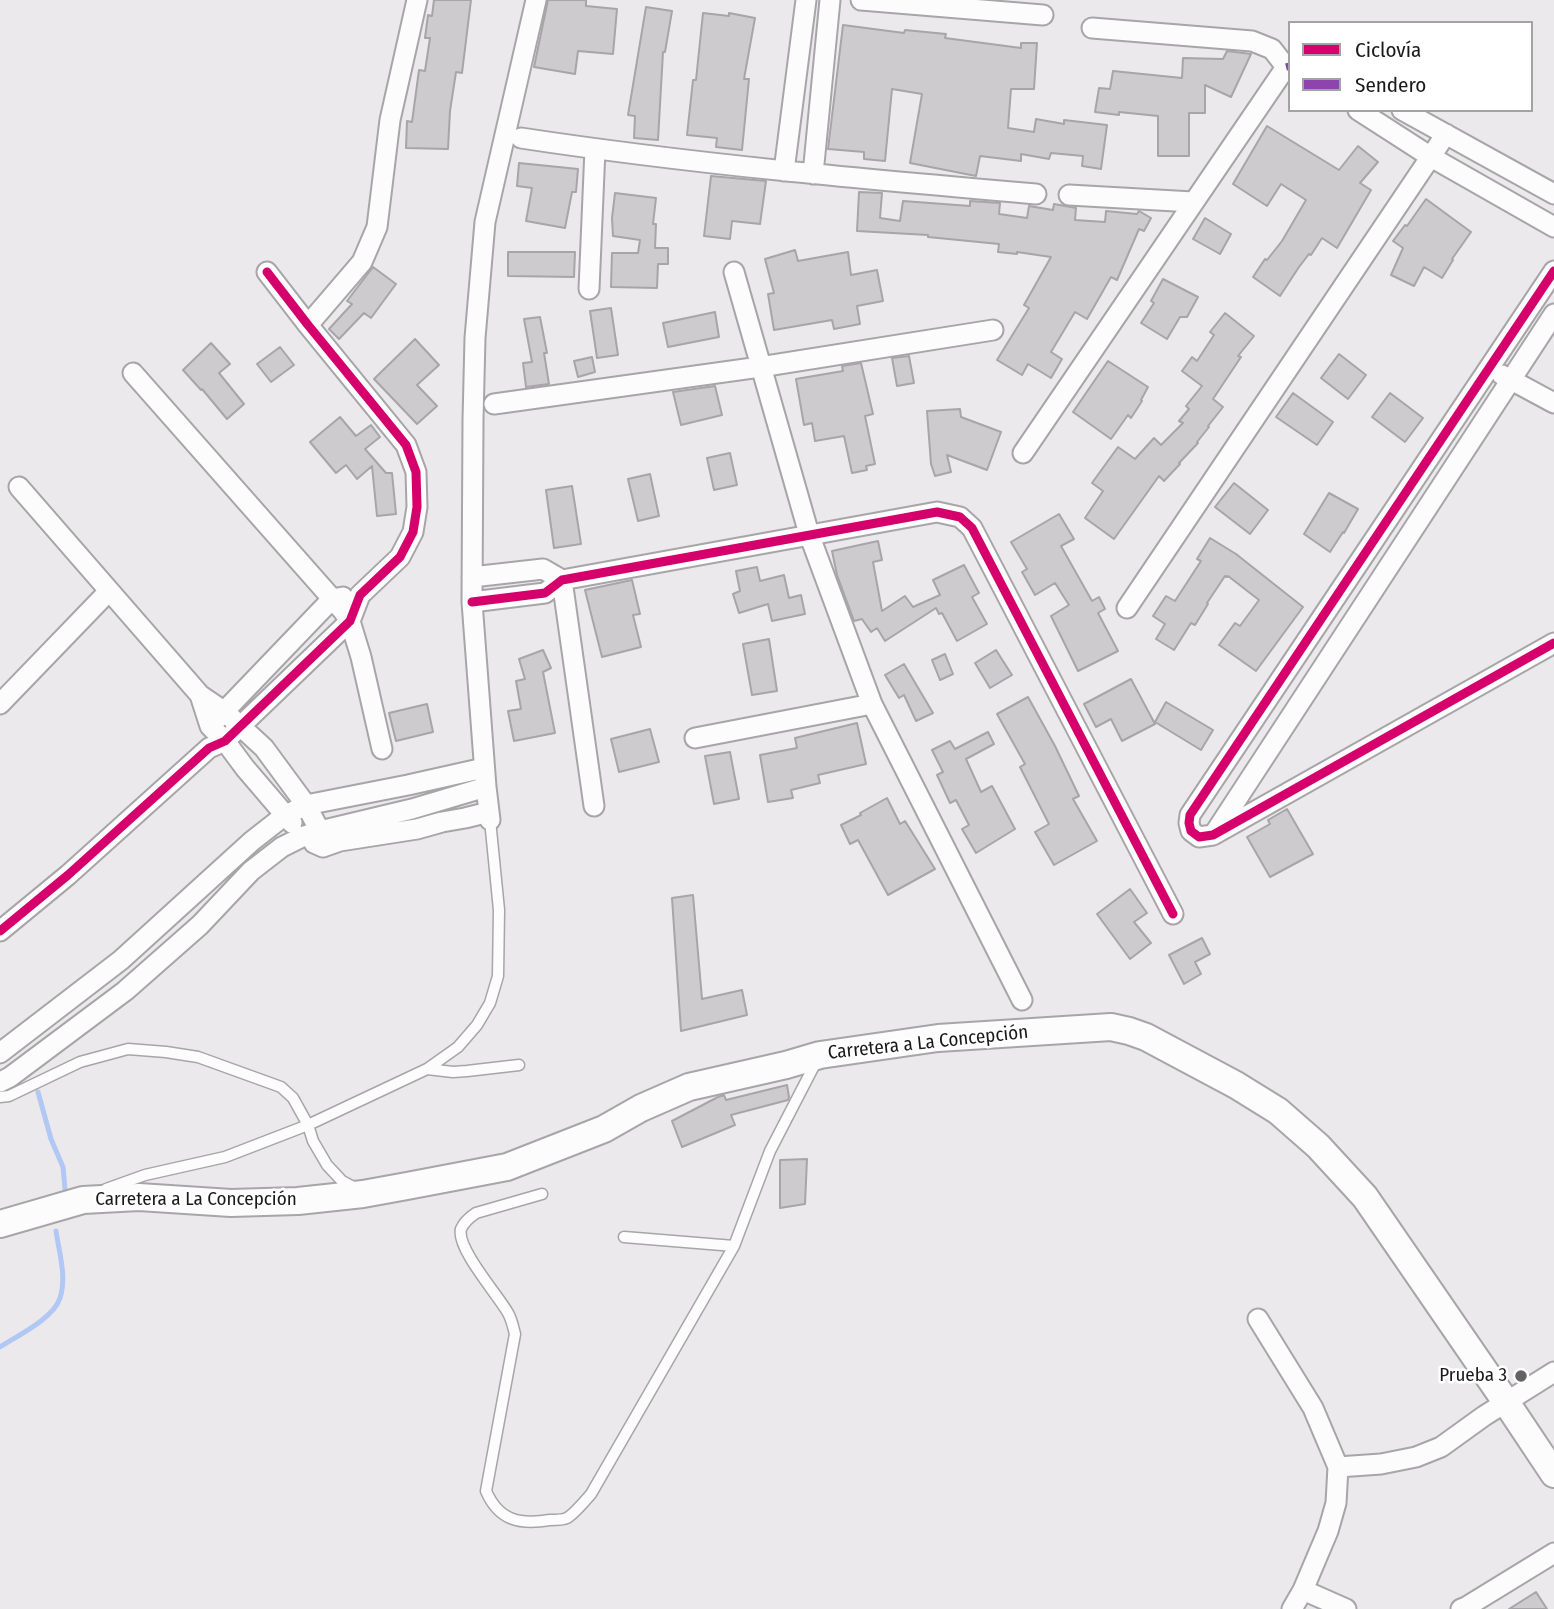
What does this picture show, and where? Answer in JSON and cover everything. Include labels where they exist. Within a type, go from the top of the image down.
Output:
[{"type":"main road","name":"Carretera a La Concepción","points":[[0,1224],[83,1199],[139,1198],[231,1203],[363,1194],[507,1167],[604,1129],[641,1108],[689,1087],[820,1055],[938,1038],[1111,1027],[1129,1031],[1162,1045],[1236,1085],[1278,1111],[1318,1146],[1365,1197],[1554,1474]]},
{"type":"street","points":[[308,325],[362,262],[377,227],[390,120],[416,0]]},
{"type":"street","points":[[200,695],[217,745],[245,768],[284,816],[316,838],[341,841],[465,818],[490,816],[472,602],[475,338],[485,222],[536,0]]},
{"type":"street","points":[[784,171],[806,0]]},
{"type":"street","points":[[813,174],[830,0]]},
{"type":"street","points":[[860,0],[1043,15]]},
{"type":"street","points":[[1023,453],[1288,67],[1272,49],[1252,41],[1092,28]]},
{"type":"street","points":[[1361,112],[1431,157],[1554,227]]},
{"type":"street","points":[[1406,112],[1554,194]]},
{"type":"street","points":[[1127,608],[1446,134]]},
{"type":"street","points":[[521,138],[784,171],[1035,194]]},
{"type":"street","points":[[589,289],[595,149]]},
{"type":"street","points":[[1069,195],[1193,202]]},
{"type":"street","points":[[1551,641],[1213,835],[1199,837],[1191,831],[1190,816],[1554,271]]},
{"type":"street","points":[[0,931],[240,726],[350,621],[360,595],[400,558],[413,532],[417,507],[416,472],[406,445],[267,272]]},
{"type":"street","points":[[734,272],[809,534],[872,704],[1022,1000]]},
{"type":"street","points":[[1213,835],[1554,314]]},
{"type":"street","points":[[494,404],[760,367],[993,330]]},
{"type":"street","points":[[1489,369],[1554,403]]},
{"type":"street","points":[[133,373],[350,621],[382,749]]},
{"type":"street","points":[[19,487],[200,695],[225,712],[264,748],[306,805],[316,838]]},
{"type":"street","points":[[472,602],[545,593],[562,580],[809,534],[937,512],[960,517],[972,528],[1173,914]]},
{"type":"street","points":[[472,577],[543,569],[562,580]]},
{"type":"street","points":[[562,580],[594,806]]},
{"type":"street","points":[[0,704],[109,591]]},
{"type":"street","points":[[210,726],[332,599],[360,595]]},
{"type":"street","points":[[695,738],[872,704]]},
{"type":"street","points":[[0,1053],[121,960],[284,816],[306,805],[408,785],[485,777]]},
{"type":"street","points":[[0,1082],[125,991],[200,925],[251,871],[282,847],[412,808],[485,777]]},
{"type":"street","points":[[408,785],[416,829]]},
{"type":"street","points":[[1258,1319],[1313,1408],[1338,1467],[1336,1503],[1328,1531],[1292,1609]]},
{"type":"street","points":[[1338,1467],[1381,1464],[1416,1457],[1441,1447],[1554,1372]]},
{"type":"street","points":[[1461,1609],[1554,1553]]},
{"type":"street","points":[[1303,1590],[1346,1609]]},
{"type":"lane","points":[[83,1199],[145,1175],[225,1157],[308,1125],[427,1069],[458,1047],[477,1025],[490,1003],[498,976],[499,910],[490,816]]},
{"type":"lane","points":[[0,1097],[9,1096],[80,1062],[128,1049],[198,1057],[281,1087],[293,1098],[327,1165],[342,1181],[363,1194]]},
{"type":"lane","points":[[542,1194],[476,1213],[467,1219],[461,1229],[461,1240],[468,1255],[503,1305],[515,1334],[486,1491],[492,1504],[505,1516],[520,1522],[566,1518],[591,1494],[734,1246],[770,1151],[820,1055]]},
{"type":"lane","points":[[427,1069],[453,1072],[519,1065]]},
{"type":"lane","points":[[624,1237],[734,1246]]},
{"type":"building","points":[[434,0],[471,0],[462,73],[456,72],[448,149],[406,148],[407,121],[412,122],[419,70],[425,71],[430,38],[425,38],[428,15],[432,16]]},
{"type":"building","points":[[548,0],[586,0],[586,6],[617,9],[613,54],[578,51],[575,74],[534,67]]},
{"type":"building","points":[[646,7],[672,11],[663,52],[658,140],[634,138],[635,116],[628,115]]},
{"type":"building","points":[[703,13],[729,16],[729,13],[755,18],[744,79],[749,79],[742,150],[716,147],[717,138],[687,135]]},
{"type":"building","points":[[843,25],[904,33],[905,30],[946,34],[945,38],[1021,48],[1021,43],[1037,43],[1034,89],[1011,89],[1008,128],[1034,132],[1036,119],[1064,124],[1064,120],[1107,125],[1101,169],[1082,166],[1083,156],[1051,153],[1049,159],[1021,154],[1021,161],[980,156],[976,176],[910,163],[922,94],[892,89],[885,161],[864,159],[864,152],[828,149]]},
{"type":"building","points":[[1227,51],[1251,54],[1231,97],[1205,85],[1205,113],[1189,113],[1189,156],[1158,156],[1158,116],[1095,112],[1099,88],[1110,89],[1113,71],[1182,78],[1183,58],[1223,59]]},
{"type":"building","points":[[1267,126],[1339,170],[1358,146],[1378,162],[1360,183],[1371,190],[1337,248],[1322,238],[1280,296],[1253,277],[1282,241],[1306,200],[1281,184],[1267,206],[1233,184]]},
{"type":"building","points":[[519,163],[578,169],[576,192],[572,192],[565,228],[526,221],[532,188],[517,186]]},
{"type":"building","points":[[711,176],[766,181],[760,224],[732,221],[730,239],[704,236]]},
{"type":"building","points":[[859,192],[882,193],[880,218],[900,221],[903,201],[970,206],[970,201],[1000,203],[999,214],[1027,218],[1029,206],[1053,210],[1054,204],[1076,208],[1075,220],[1105,222],[1106,211],[1137,214],[1139,211],[1151,218],[1144,231],[1139,229],[1117,280],[1111,277],[1087,319],[1075,312],[1051,352],[1062,359],[1051,378],[1028,364],[1022,375],[997,360],[1029,308],[1024,305],[1051,257],[998,252],[999,244],[928,235],[857,231]]},
{"type":"building","points":[[615,193],[656,198],[653,224],[656,224],[655,248],[668,248],[668,264],[658,264],[657,288],[611,287],[612,253],[638,253],[640,240],[613,236]]},
{"type":"building","points":[[1426,199],[1471,232],[1442,278],[1424,267],[1414,286],[1391,275],[1403,248],[1393,241]]},
{"type":"building","points":[[1205,218],[1231,234],[1220,254],[1193,239]]},
{"type":"building","points":[[795,250],[798,261],[848,252],[851,275],[877,270],[883,301],[857,306],[860,324],[834,329],[832,320],[774,330],[768,294],[774,293],[765,259]]},
{"type":"building","points":[[508,252],[575,252],[574,277],[508,276]]},
{"type":"building","points":[[373,267],[396,284],[371,318],[364,313],[339,339],[329,329],[352,304],[347,301]]},
{"type":"building","points":[[1163,279],[1198,297],[1187,317],[1180,317],[1167,339],[1141,323],[1154,303],[1151,301]]},
{"type":"building","points":[[611,308],[618,355],[597,358],[590,311]]},
{"type":"building","points":[[715,312],[719,337],[668,347],[663,323]]},
{"type":"building","points":[[1225,313],[1254,336],[1238,356],[1241,357],[1213,399],[1223,407],[1180,464],[1164,481],[1159,476],[1114,539],[1085,518],[1103,491],[1092,483],[1118,447],[1135,459],[1154,438],[1161,445],[1183,423],[1179,421],[1189,409],[1186,406],[1202,386],[1182,371],[1192,357],[1197,361],[1214,335],[1210,332]]},
{"type":"building","points":[[540,317],[547,353],[544,353],[549,384],[526,387],[523,363],[532,362],[524,319]]},
{"type":"building","points":[[415,339],[439,365],[417,385],[437,406],[417,424],[374,379]]},
{"type":"building","points":[[211,343],[230,364],[219,373],[244,404],[227,419],[183,370]]},
{"type":"building","points":[[280,347],[294,365],[271,382],[257,364]]},
{"type":"building","points":[[1339,354],[1366,375],[1348,399],[1321,378]]},
{"type":"building","points":[[909,356],[914,383],[897,386],[892,358]]},
{"type":"building","points":[[592,357],[595,372],[578,377],[574,361]]},
{"type":"building","points":[[1108,361],[1148,387],[1131,418],[1128,415],[1111,439],[1073,412]]},
{"type":"building","points":[[861,363],[873,414],[865,416],[875,464],[866,466],[867,470],[852,473],[844,436],[815,441],[812,423],[804,425],[796,379],[843,371],[842,366]]},
{"type":"building","points":[[715,386],[722,415],[681,425],[673,392]]},
{"type":"building","points":[[1293,393],[1333,422],[1317,445],[1276,417]]},
{"type":"building","points":[[1390,393],[1423,418],[1405,442],[1372,417]]},
{"type":"building","points":[[960,409],[961,417],[1001,432],[987,470],[947,455],[951,472],[935,476],[931,464],[927,411]]},
{"type":"building","points":[[340,417],[356,436],[371,425],[380,437],[365,449],[386,473],[392,473],[396,514],[377,516],[372,466],[357,479],[346,465],[336,473],[310,442]]},
{"type":"building","points":[[730,453],[737,485],[714,490],[707,458]]},
{"type":"building","points":[[650,474],[659,516],[638,521],[628,479]]},
{"type":"building","points":[[1234,483],[1268,510],[1250,534],[1215,507]]},
{"type":"building","points":[[572,486],[581,544],[554,548],[546,490]]},
{"type":"building","points":[[1329,493],[1358,509],[1330,552],[1304,534]]},
{"type":"building","points":[[1059,514],[1074,539],[1061,546],[1092,601],[1099,597],[1105,609],[1098,613],[1118,651],[1078,671],[1051,616],[1069,605],[1055,583],[1035,595],[1022,572],[1027,569],[1011,542]]},
{"type":"building","points":[[1210,538],[1236,554],[1303,607],[1256,671],[1219,645],[1235,623],[1240,626],[1259,600],[1228,576],[1225,576],[1195,625],[1191,623],[1174,650],[1156,639],[1165,624],[1153,616],[1166,596],[1175,601],[1201,561],[1197,559]]},
{"type":"building","points":[[878,541],[882,560],[873,562],[882,611],[905,596],[913,607],[940,595],[933,580],[964,565],[979,593],[972,597],[987,624],[957,641],[942,613],[939,614],[936,608],[885,641],[877,628],[871,632],[862,619],[854,621],[837,575],[832,551]]},
{"type":"building","points":[[757,567],[760,581],[784,575],[789,598],[801,595],[805,614],[772,621],[768,604],[739,613],[733,594],[740,591],[736,571]]},
{"type":"building","points":[[632,580],[640,614],[633,615],[641,647],[602,657],[585,590]]},
{"type":"building","points":[[769,639],[777,691],[752,695],[743,644]]},
{"type":"building","points":[[543,650],[551,668],[543,672],[555,733],[514,741],[508,711],[521,709],[516,681],[525,679],[519,659]]},
{"type":"building","points":[[996,650],[1012,675],[990,688],[975,663]]},
{"type":"building","points":[[945,654],[953,674],[940,680],[932,660]]},
{"type":"building","points":[[904,664],[933,713],[916,721],[904,695],[899,698],[885,675]]},
{"type":"building","points":[[1131,679],[1155,724],[1122,741],[1111,719],[1096,727],[1084,704]]},
{"type":"building","points":[[1028,697],[1079,796],[1073,799],[1097,841],[1054,865],[1035,832],[1049,824],[1020,767],[1025,764],[997,714]]},
{"type":"building","points":[[1166,702],[1213,730],[1201,750],[1155,722]]},
{"type":"building","points":[[427,704],[433,732],[396,741],[389,713]]},
{"type":"building","points":[[857,723],[866,764],[818,775],[820,783],[791,790],[793,798],[768,802],[760,755],[797,748],[795,738]]},
{"type":"building","points":[[650,729],[659,762],[619,772],[611,739]]},
{"type":"building","points":[[988,732],[994,744],[966,759],[981,792],[992,786],[1015,829],[976,853],[962,829],[969,825],[956,800],[950,803],[937,775],[943,772],[932,750],[950,741],[955,749]]},
{"type":"building","points":[[730,752],[739,799],[714,804],[705,756]]},
{"type":"building","points":[[887,798],[900,824],[905,821],[935,869],[888,895],[858,840],[850,844],[841,825]]},
{"type":"building","points":[[1287,809],[1313,854],[1270,877],[1247,837],[1270,824],[1268,820]]},
{"type":"building","points":[[1130,889],[1147,913],[1134,922],[1151,943],[1130,959],[1097,914]]},
{"type":"building","points":[[693,895],[702,999],[742,990],[747,1015],[681,1031],[672,898]]},
{"type":"building","points":[[1202,938],[1210,954],[1195,962],[1201,974],[1184,984],[1169,955]]},
{"type":"building","points":[[787,1085],[788,1100],[731,1115],[735,1125],[682,1147],[672,1121],[724,1095],[726,1100]]},
{"type":"building","points":[[807,1159],[805,1204],[780,1208],[780,1160]]},
{"type":"building","points":[[1536,1592],[1547,1609],[1509,1609]]},
{"type":"waterway","points":[[38,1092],[51,1139],[63,1167],[65,1189]]},
{"type":"waterway","points":[[0,1347],[43,1319],[60,1298],[63,1273],[56,1231]]},
{"type":"cycle path","points":[[1554,271],[1190,815],[1191,831],[1199,837],[1213,835],[1554,643]]},
{"type":"cycle path","points":[[0,931],[68,875],[209,748],[225,741],[350,621],[360,595],[400,557],[413,532],[417,507],[416,472],[406,445],[267,272]]},
{"type":"cycle path","points":[[472,602],[545,593],[562,580],[937,512],[960,517],[972,528],[1173,914]]},
{"type":"place","name":"Prueba 3","points":[[1521,1376]]}]
